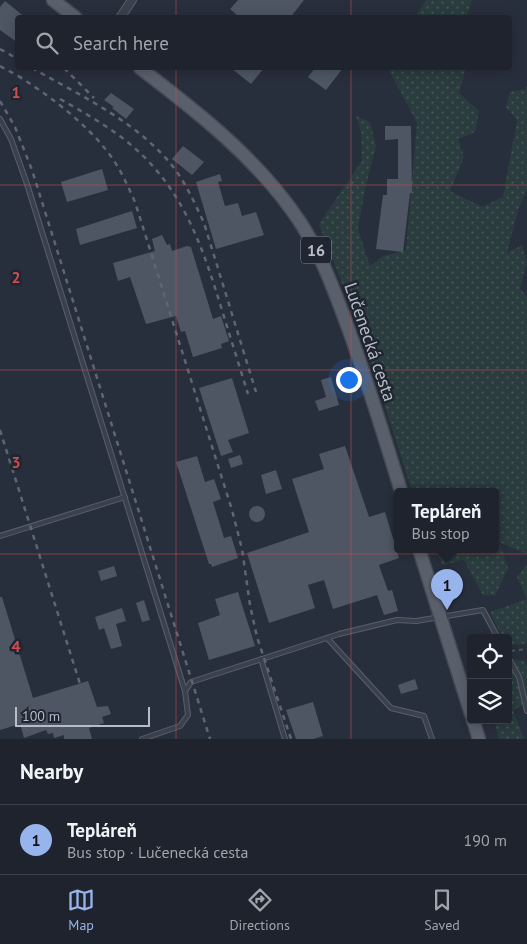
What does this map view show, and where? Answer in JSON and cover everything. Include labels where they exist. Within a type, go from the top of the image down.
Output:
[{"type":"main road","points":[[53,0],[72,15]]},
{"type":"main road","name":"Lučenecká cesta","points":[[143,70],[198,114],[242,154],[278,191],[312,242],[336,293],[400,488]]},
{"type":"main road","points":[[420,553],[467,701]]},
{"type":"main road","points":[[474,724],[479,739]]},
{"type":"street","points":[[122,15],[132,0]]},
{"type":"lane","points":[[0,119],[11,139],[27,184],[184,691],[188,715],[180,726],[142,739]]},
{"type":"lane","points":[[0,536],[124,498]]},
{"type":"lane","points":[[184,691],[191,682],[327,638],[398,620],[416,622],[483,610],[496,634]]},
{"type":"lane","points":[[327,638],[392,708],[424,716],[432,739]]},
{"type":"lane","points":[[261,659],[285,739]]},
{"type":"lane","points":[[512,664],[519,677],[527,711]]},
{"type":"path","points":[[512,651],[527,649]]},
{"type":"shaded area","points":[[426,0],[472,0],[468,15],[416,15]]},
{"type":"shaded area","points":[[389,70],[465,70],[459,93],[479,111],[475,132],[458,139],[464,157],[450,191],[482,207],[503,197],[517,120],[506,107],[510,92],[526,89],[527,84],[527,190],[518,210],[507,253],[522,245],[527,262],[520,289],[527,296],[527,554],[499,542],[499,488],[411,488],[366,346],[319,224],[362,161],[361,132],[356,116],[370,122],[376,146],[365,189],[358,229],[370,266],[383,256],[406,250],[417,123]]},
{"type":"shaded area","points":[[499,542],[508,568],[495,596],[483,595],[464,560],[443,565],[436,553],[499,553]]},
{"type":"shaded area","points":[[527,564],[527,599],[517,577]]},
{"type":"shaded area","points":[[527,599],[527,644],[512,645],[512,634],[501,634],[490,612]]},
{"type":"shaded area","points":[[512,659],[525,661],[527,666],[527,703],[513,710],[524,739],[499,739],[495,724],[512,724]]},
{"type":"building","points":[[238,0],[304,0],[292,15],[237,15],[230,9]]},
{"type":"building","points":[[5,1],[22,15],[15,15],[15,41],[0,30],[0,7]]},
{"type":"building","points":[[234,70],[262,70],[251,84]]},
{"type":"building","points":[[313,70],[341,70],[326,90],[308,77]]},
{"type":"building","points":[[111,93],[134,109],[126,119],[104,100]]},
{"type":"building","points":[[385,126],[411,126],[412,193],[410,193],[403,252],[376,249],[383,195],[387,195],[387,179],[398,179],[398,139],[385,140]]},
{"type":"building","points":[[183,146],[204,162],[192,175],[172,159]]},
{"type":"building","points":[[102,169],[108,190],[67,202],[61,182]]},
{"type":"building","points":[[220,174],[222,181],[218,182],[225,206],[238,203],[242,216],[256,212],[264,235],[216,249],[196,182]]},
{"type":"building","points":[[132,211],[137,228],[80,245],[76,229]]},
{"type":"building","points":[[162,235],[167,245],[170,244],[172,251],[187,246],[191,247],[213,319],[221,316],[229,341],[221,344],[222,348],[193,357],[185,331],[181,332],[176,316],[146,324],[130,277],[118,281],[113,263],[155,251],[152,239]]},
{"type":"building","points":[[331,377],[339,405],[319,411],[315,401],[326,397],[321,380]]},
{"type":"building","points":[[232,378],[249,433],[228,440],[233,452],[221,456],[199,388]]},
{"type":"building","points":[[345,446],[369,517],[385,512],[394,542],[394,553],[397,553],[399,558],[379,565],[388,591],[392,590],[398,611],[384,615],[377,595],[333,609],[324,580],[308,585],[315,608],[269,623],[247,553],[309,532],[292,479],[324,469],[319,454]]},
{"type":"building","points":[[240,455],[243,464],[231,468],[228,459]]},
{"type":"building","points":[[197,456],[205,482],[214,479],[221,499],[213,502],[224,538],[231,536],[238,558],[212,567],[209,564],[176,462]]},
{"type":"building","points":[[276,470],[282,489],[266,494],[261,475]]},
{"type":"building","points":[[257,506],[263,508],[265,514],[263,520],[257,522],[251,520],[249,514],[251,508]]},
{"type":"building","points":[[114,566],[117,576],[101,581],[98,571]]},
{"type":"building","points":[[238,592],[255,646],[209,660],[198,623],[220,615],[215,599]]},
{"type":"building","points":[[0,597],[2,597],[33,698],[88,681],[97,707],[108,706],[111,714],[102,717],[104,723],[89,728],[92,739],[64,739],[64,735],[54,738],[53,733],[48,734],[46,730],[24,738],[20,724],[0,730]]},
{"type":"building","points":[[144,600],[150,620],[142,622],[136,603]]},
{"type":"building","points":[[122,608],[126,621],[116,624],[122,646],[111,649],[104,628],[99,630],[95,617]]},
{"type":"building","points":[[415,679],[418,689],[401,694],[398,685]]},
{"type":"building","points":[[313,702],[323,736],[313,739],[296,739],[286,710]]},
{"type":"railway","points":[[0,49],[15,57]]},
{"type":"railway","points":[[0,66],[22,78]]},
{"type":"railway","points":[[36,70],[91,101],[129,126],[163,155],[177,172],[204,223],[256,392]]},
{"type":"railway","points":[[66,70],[94,98]]},
{"type":"railway","points":[[18,76],[66,110],[98,140],[115,163],[135,202],[232,510],[242,549],[250,605],[257,637],[291,739]]},
{"type":"railway","points":[[60,99],[96,120],[139,152],[163,178],[185,212],[194,230],[215,288],[248,394]]},
{"type":"railway","points":[[0,101],[15,127],[32,170],[210,739]]},
{"type":"railway","points":[[0,430],[80,684]]},
{"type":"place","name":"Tepláreň","points":[[447,610]]}]
